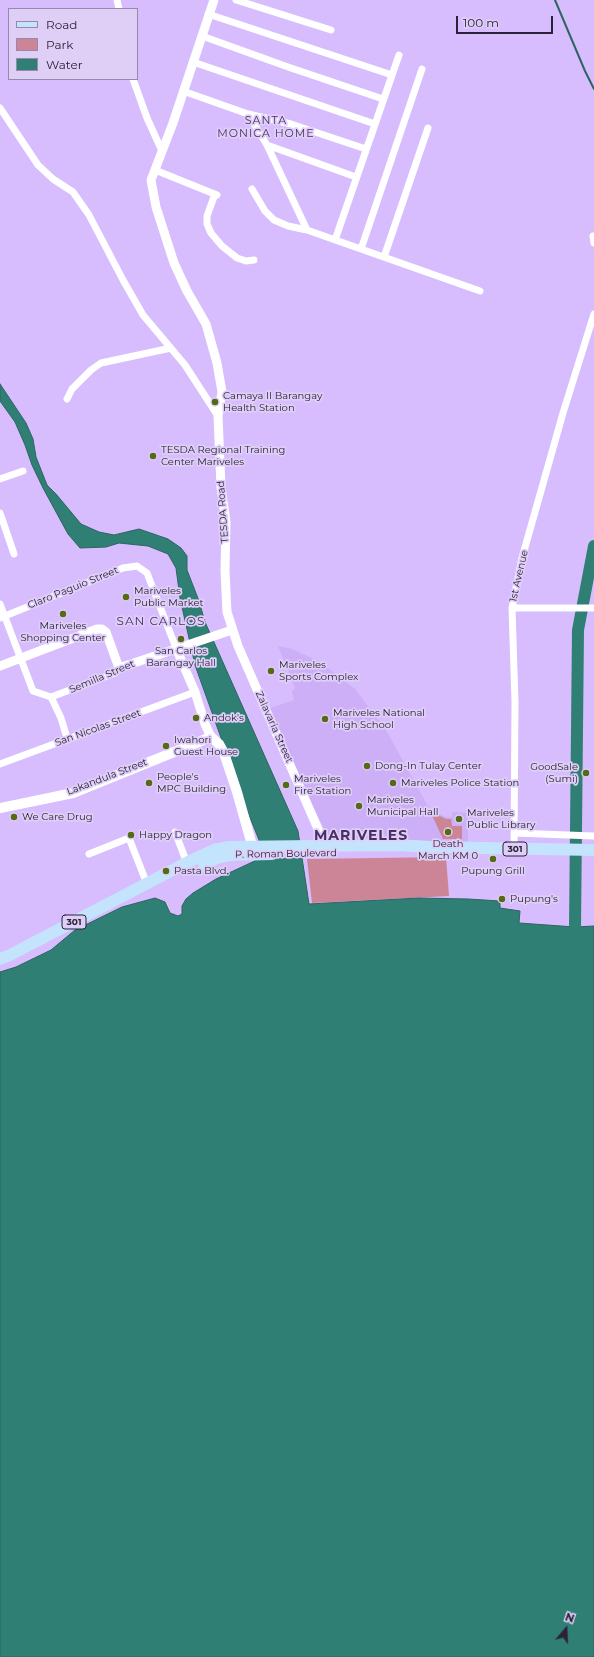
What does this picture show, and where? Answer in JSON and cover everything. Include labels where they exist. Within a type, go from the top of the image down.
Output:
[{"type":"main road","name":"Lakandula Street","points":[[0,808],[73,793],[210,737]]},
{"type":"main road","points":[[210,737],[219,744],[224,753],[256,848]]},
{"type":"main road","name":"P. Roman Boulevard","points":[[308,850],[325,845],[396,845],[431,848],[583,850]]},
{"type":"main road","name":"P. Roman Boulevard","points":[[0,959],[214,850],[229,847],[395,853],[431,848]]},
{"type":"main road","name":"P. Roman Boulevard","points":[[147,884],[161,883],[216,858],[256,848]]},
{"type":"street","name":"TESDA Road","points":[[214,0],[152,180],[156,208],[174,263],[187,291],[206,324],[217,362],[222,392],[218,416],[221,487],[226,522],[226,612],[232,630]]},
{"type":"street","points":[[236,0],[331,30]]},
{"type":"street","points":[[208,14],[392,75]]},
{"type":"street","points":[[202,36],[384,99]]},
{"type":"street","points":[[334,240],[399,55]]},
{"type":"street","points":[[193,62],[375,124]]},
{"type":"street","points":[[361,249],[422,69]]},
{"type":"street","points":[[133,80],[147,118],[162,151]]},
{"type":"street","points":[[183,91],[248,114],[291,124],[366,149]]},
{"type":"street","points":[[0,108],[38,165],[53,179],[73,192],[89,215],[142,315],[185,365],[218,416]]},
{"type":"street","points":[[248,114],[267,145],[307,230]]},
{"type":"street","points":[[384,257],[428,128]]},
{"type":"street","points":[[267,145],[356,177]]},
{"type":"street","points":[[155,170],[216,195],[207,216],[207,224],[211,233],[222,246],[237,258],[246,261],[254,260]]},
{"type":"street","points":[[252,189],[266,211],[274,220],[288,226],[307,230],[480,292]]},
{"type":"street","name":"1st Avenue","points":[[514,849],[515,702],[512,608],[522,558],[563,413],[594,314]]},
{"type":"street","points":[[67,399],[72,389],[91,370],[101,363],[171,348]]},
{"type":"street","points":[[0,479],[23,471]]},
{"type":"street","points":[[0,513],[14,554]]},
{"type":"street","name":"Claro Paguio Street","points":[[3,617],[124,568],[137,566],[142,568],[150,578],[176,648]]},
{"type":"street","points":[[0,604],[3,617],[33,691],[51,697],[61,718],[67,738]]},
{"type":"street","points":[[512,608],[594,608]]},
{"type":"street","points":[[0,666],[97,629],[102,629],[106,632],[119,668]]},
{"type":"street","name":"Semilla Street","points":[[51,697],[115,673],[119,668],[232,630]]},
{"type":"street","name":"Zalavaria Street","points":[[232,630],[325,845]]},
{"type":"street","points":[[176,648],[195,692],[210,737]]},
{"type":"street","name":"San Nicolas Street","points":[[0,764],[195,692]]},
{"type":"street","points":[[175,832],[187,863]]},
{"type":"street","points":[[514,833],[594,836]]},
{"type":"street","points":[[89,854],[129,838],[147,884]]},
{"type":"shaded area","points":[[278,646],[292,649],[320,662],[355,689],[386,730],[430,810],[446,817],[452,817],[452,812],[468,813],[468,842],[331,842],[296,772],[268,709],[294,700],[292,691],[295,688]]},
{"type":"green space","points":[[430,811],[446,819],[451,819],[452,826],[462,826],[462,839],[443,839]]},
{"type":"green space","points":[[446,857],[449,896],[312,903],[307,859]]},
{"type":"water","points":[[0,384],[26,423],[33,439],[36,457],[47,485],[81,524],[99,532],[114,535],[139,529],[168,539],[181,548],[187,556],[187,570],[205,622],[298,831],[309,904],[419,898],[500,901],[500,908],[520,911],[519,923],[575,927],[594,926],[594,1657],[0,1657],[0,972],[16,967],[51,950],[75,930],[122,907],[155,898],[165,902],[170,913],[178,916],[182,914],[182,906],[186,899],[193,893],[216,879],[259,859],[259,840],[195,665],[180,598],[176,568],[168,554],[148,546],[119,543],[106,547],[80,548],[68,534],[32,465],[15,422],[0,401]]},
{"type":"pier","points":[[302,841],[305,858],[258,858]]},
{"type":"waterway","points":[[555,0],[594,89]]},
{"type":"waterway","points":[[575,927],[578,630],[594,546]]},
{"type":"place","name":"Camaya II Barangay Health Station","points":[[215,402]]},
{"type":"place","name":"TESDA Regional Training Center Mariveles","points":[[153,456]]},
{"type":"place","name":"Mariveles Public Market","points":[[126,597]]},
{"type":"place","name":"Mariveles Shopping Center","points":[[63,614]]},
{"type":"place","name":"San Carlos Barangay Hall","points":[[181,639]]},
{"type":"place","name":"Mariveles Sports Complex","points":[[271,671]]},
{"type":"place","name":"Andok's","points":[[196,718]]},
{"type":"place","name":"Mariveles National High School","points":[[325,719]]},
{"type":"place","name":"Iwahori Guest House","points":[[166,746]]},
{"type":"place","name":"Dong-In Tulay Center","points":[[367,766]]},
{"type":"place","name":"GoodSale (Sumi)","points":[[586,773]]},
{"type":"place","name":"People's MPC Building","points":[[149,783]]},
{"type":"place","name":"Mariveles Police Station","points":[[393,783]]},
{"type":"place","name":"Mariveles Fire Station","points":[[286,785]]},
{"type":"place","name":"Mariveles Municipal Hall","points":[[359,806]]},
{"type":"place","name":"We Care Drug","points":[[14,817]]},
{"type":"place","name":"Mariveles Public Library","points":[[459,819]]},
{"type":"place","name":"Death March KM 0","points":[[448,832]]},
{"type":"place","name":"Happy Dragon","points":[[131,835]]},
{"type":"place","name":"Pupung Grill","points":[[493,859]]},
{"type":"place","name":"Pasta Blvd.","points":[[166,871]]},
{"type":"place","name":"Pupung's","points":[[502,899]]},
{"type":"district","name":"SANTA MONICA HOME","points":[[266,127]]},
{"type":"district","name":"SAN CARLOS","points":[[161,621]]},
{"type":"district","name":"MARIVELES","points":[[361,836]]}]
